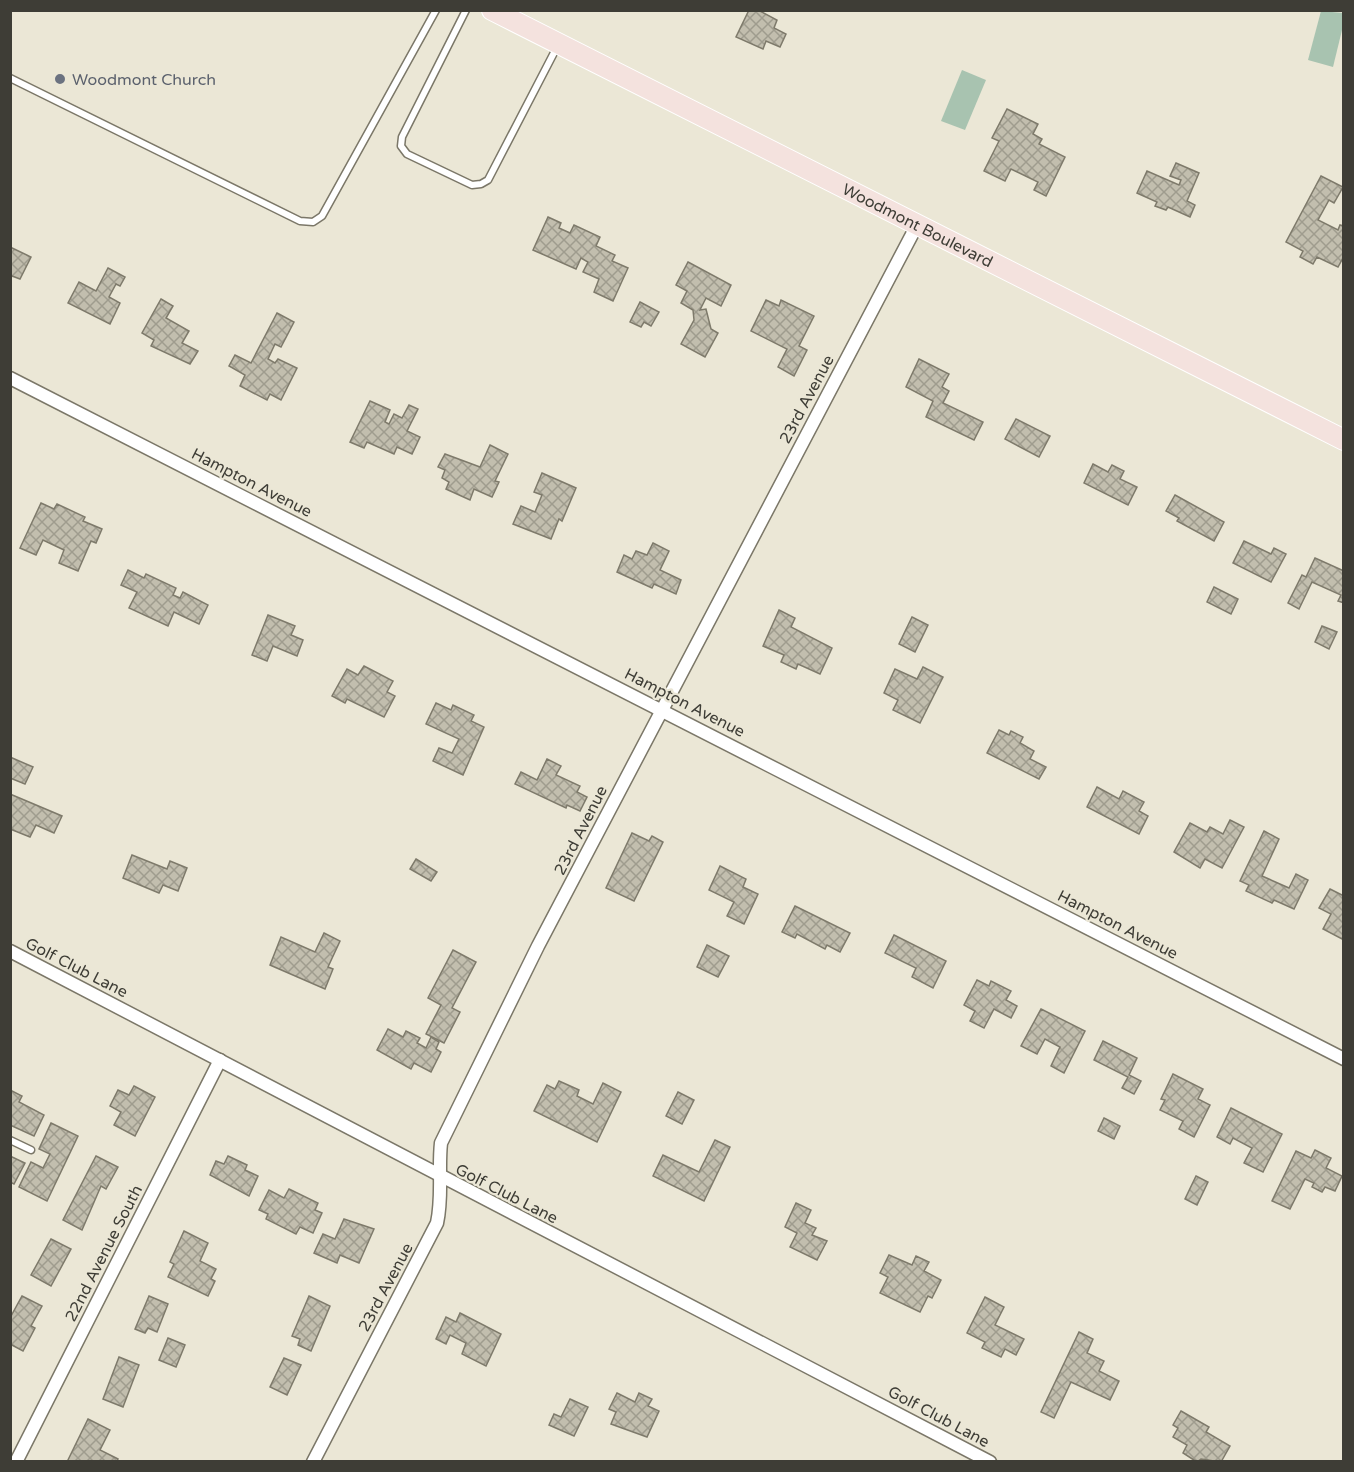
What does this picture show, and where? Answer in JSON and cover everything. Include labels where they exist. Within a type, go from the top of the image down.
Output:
[{"type":"main road","name":"Woodmont Boulevard","points":[[492,10],[1344,440]]},
{"type":"street","name":"23rd Avenue","points":[[313,1461],[437,1223],[442,1201],[441,1143],[538,946],[661,708],[917,225]]},
{"type":"street","name":"Hampton Avenue","points":[[10,378],[661,708],[1344,1059]]},
{"type":"street","name":"Golf Club Lane","points":[[10,951],[990,1461]]},
{"type":"street","name":"22nd Avenue South","points":[[16,1461],[220,1060]]},
{"type":"lane","points":[[10,78],[300,221],[313,222],[322,216],[436,10]]},
{"type":"lane","points":[[466,10],[402,137],[401,146],[407,154],[472,185],[488,180],[558,44]]},
{"type":"lane","points":[[10,1140],[31,1150]]},
{"type":"green space","points":[[1321,11],[1343,13],[1343,26],[1333,67],[1308,60]]},
{"type":"green space","points":[[962,70],[986,80],[965,130],[941,121]]},
{"type":"building","points":[[749,10],[758,10],[777,20],[774,28],[786,34],[780,47],[766,41],[763,49],[736,37]]},
{"type":"building","points":[[1007,109],[1038,124],[1033,134],[1042,139],[1039,144],[1065,157],[1046,196],[1034,190],[1038,182],[1011,169],[1005,181],[984,171],[999,141],[992,138]]},
{"type":"building","points":[[1176,163],[1199,173],[1187,201],[1195,205],[1190,217],[1168,207],[1166,210],[1155,206],[1157,202],[1137,193],[1147,171],[1179,185],[1181,180],[1170,176]]},
{"type":"building","points":[[1321,176],[1343,187],[1334,203],[1329,200],[1318,220],[1338,230],[1340,225],[1344,226],[1344,256],[1338,267],[1317,257],[1313,264],[1300,257],[1303,251],[1286,242]]},
{"type":"building","points":[[548,217],[561,223],[559,228],[570,233],[574,225],[600,237],[596,246],[615,255],[612,261],[628,268],[613,301],[594,292],[599,279],[583,272],[588,262],[581,258],[576,269],[533,250]]},
{"type":"building","points":[[10,247],[31,257],[20,279],[12,276],[10,279]]},
{"type":"building","points":[[688,262],[731,285],[721,306],[706,298],[700,310],[706,309],[711,329],[718,333],[705,357],[681,344],[694,320],[693,310],[681,303],[687,291],[676,285]]},
{"type":"building","points":[[108,268],[125,277],[120,286],[116,284],[109,297],[120,303],[110,324],[68,303],[79,282],[96,291]]},
{"type":"building","points":[[161,299],[173,306],[166,318],[189,331],[182,343],[198,351],[190,364],[151,346],[154,340],[142,333]]},
{"type":"building","points":[[766,300],[779,306],[781,300],[814,316],[799,346],[807,350],[794,376],[778,367],[787,349],[751,331]]},
{"type":"building","points":[[640,302],[659,312],[651,326],[644,322],[641,327],[630,322]]},
{"type":"building","points":[[277,313],[294,322],[281,347],[275,344],[268,359],[275,363],[278,359],[297,368],[281,400],[270,394],[267,400],[240,386],[245,375],[229,366],[235,355],[251,363]]},
{"type":"building","points":[[919,359],[949,374],[942,387],[949,391],[943,403],[983,422],[974,440],[926,417],[933,401],[906,387]]},
{"type":"building","points":[[370,401],[390,410],[385,422],[389,424],[394,414],[402,418],[409,405],[418,409],[407,431],[420,437],[412,454],[397,447],[394,454],[367,442],[364,448],[350,442]]},
{"type":"building","points":[[1016,419],[1050,436],[1039,457],[1005,439]]},
{"type":"building","points":[[490,445],[508,454],[495,481],[499,482],[492,497],[474,489],[470,500],[446,489],[449,482],[442,478],[445,470],[438,467],[445,454],[480,467]]},
{"type":"building","points":[[1093,464],[1108,472],[1112,465],[1124,471],[1120,479],[1137,487],[1128,505],[1084,483]]},
{"type":"building","points":[[542,473],[576,488],[562,521],[559,519],[551,539],[513,524],[521,506],[535,512],[542,495],[534,492]]},
{"type":"building","points":[[1175,495],[1224,522],[1214,541],[1177,521],[1179,518],[1166,511]]},
{"type":"building","points":[[41,503],[54,509],[57,504],[85,517],[83,521],[102,529],[96,543],[91,541],[78,571],[59,563],[64,550],[43,540],[36,555],[20,548]]},
{"type":"building","points":[[1244,541],[1271,554],[1274,548],[1286,554],[1271,582],[1233,563]]},
{"type":"building","points":[[653,543],[669,551],[660,570],[681,580],[676,594],[654,584],[652,588],[617,572],[624,555],[632,559],[636,551],[647,555]]},
{"type":"building","points":[[1315,558],[1344,571],[1344,603],[1338,601],[1341,595],[1312,582],[1299,609],[1288,603],[1302,575],[1306,577]]},
{"type":"building","points":[[128,570],[144,578],[146,574],[176,588],[173,595],[180,598],[183,592],[208,605],[199,624],[174,612],[168,626],[129,608],[137,592],[121,585]]},
{"type":"building","points":[[1214,587],[1238,599],[1231,614],[1207,602]]},
{"type":"building","points":[[779,610],[795,618],[791,627],[832,648],[820,674],[798,664],[796,669],[781,662],[784,655],[763,646]]},
{"type":"building","points":[[268,615],[295,626],[291,635],[303,640],[297,656],[273,646],[267,661],[252,655]]},
{"type":"building","points":[[912,617],[928,625],[915,652],[899,644]]},
{"type":"building","points":[[1322,626],[1337,632],[1329,649],[1315,642]]},
{"type":"building","points":[[364,666],[393,681],[387,692],[395,696],[384,717],[347,699],[345,703],[332,696],[347,669],[358,675]]},
{"type":"building","points":[[923,667],[943,677],[920,723],[893,710],[898,700],[884,693],[895,669],[917,679]]},
{"type":"building","points":[[436,703],[451,710],[453,705],[474,715],[471,721],[484,727],[463,775],[433,761],[439,748],[452,753],[459,739],[426,724]]},
{"type":"building","points":[[999,730],[1009,735],[1011,731],[1023,737],[1020,743],[1034,751],[1030,759],[1046,767],[1039,779],[987,753]]},
{"type":"building","points":[[10,757],[33,767],[25,784],[10,778]]},
{"type":"building","points":[[547,759],[561,766],[556,775],[580,786],[577,792],[587,797],[580,811],[567,805],[566,808],[515,784],[521,772],[537,780]]},
{"type":"building","points":[[1097,787],[1119,799],[1123,791],[1144,802],[1139,811],[1148,816],[1139,834],[1087,807]]},
{"type":"building","points":[[10,794],[62,816],[54,833],[36,825],[30,837],[10,829]]},
{"type":"building","points":[[1230,820],[1244,827],[1222,868],[1205,859],[1200,868],[1174,852],[1190,823],[1207,832],[1210,827],[1223,834]]},
{"type":"building","points":[[1264,831],[1279,839],[1262,876],[1289,888],[1296,874],[1308,880],[1294,909],[1274,900],[1272,903],[1246,891],[1249,885],[1240,881]]},
{"type":"building","points":[[632,833],[649,841],[652,836],[663,842],[634,901],[606,888]]},
{"type":"building","points":[[132,855],[167,869],[170,861],[187,868],[178,891],[163,885],[159,893],[123,878]]},
{"type":"building","points":[[416,859],[437,872],[431,881],[410,869]]},
{"type":"building","points":[[720,866],[746,879],[743,887],[758,894],[744,924],[727,916],[734,902],[709,890]]},
{"type":"building","points":[[1330,889],[1344,896],[1344,940],[1323,929],[1331,914],[1319,908]]},
{"type":"building","points":[[795,906],[850,933],[840,952],[827,945],[825,949],[797,934],[795,938],[782,932]]},
{"type":"building","points":[[324,933],[340,941],[328,967],[333,969],[325,989],[270,965],[281,937],[315,952]]},
{"type":"building","points":[[894,935],[946,961],[933,988],[912,977],[916,968],[885,953]]},
{"type":"building","points":[[707,945],[729,956],[718,977],[697,967]]},
{"type":"building","points":[[453,950],[476,962],[452,1008],[460,1012],[444,1043],[426,1034],[441,1005],[428,998]]},
{"type":"building","points":[[977,980],[989,986],[991,981],[1011,991],[1006,1000],[1017,1006],[1011,1018],[994,1009],[984,1028],[970,1021],[975,1011],[964,1005]]},
{"type":"building","points":[[1041,1009],[1085,1031],[1064,1073],[1051,1066],[1060,1047],[1045,1039],[1037,1054],[1021,1046]]},
{"type":"building","points":[[388,1029],[403,1037],[406,1031],[420,1038],[417,1043],[426,1048],[431,1037],[439,1042],[436,1049],[441,1052],[431,1072],[414,1063],[411,1069],[377,1050]]},
{"type":"building","points":[[1103,1041],[1137,1058],[1129,1075],[1141,1081],[1134,1094],[1122,1088],[1128,1077],[1094,1060]]},
{"type":"building","points":[[1173,1074],[1203,1089],[1198,1099],[1210,1105],[1194,1137],[1179,1129],[1183,1121],[1160,1110],[1165,1100],[1161,1099]]},
{"type":"building","points":[[559,1081],[579,1090],[577,1096],[593,1104],[603,1083],[621,1092],[597,1142],[534,1111],[547,1085],[555,1089]]},
{"type":"building","points":[[134,1086],[155,1097],[135,1136],[114,1125],[121,1112],[110,1106],[118,1090],[129,1095]]},
{"type":"building","points":[[10,1090],[22,1096],[19,1102],[44,1115],[34,1136],[10,1125]]},
{"type":"building","points":[[678,1092],[694,1100],[682,1124],[666,1116]]},
{"type":"building","points":[[1231,1108],[1282,1134],[1263,1172],[1244,1163],[1252,1148],[1233,1138],[1230,1144],[1217,1137]]},
{"type":"building","points":[[1104,1118],[1120,1126],[1114,1139],[1098,1131]]},
{"type":"building","points":[[51,1123],[78,1136],[47,1201],[19,1187],[31,1162],[43,1168],[50,1154],[39,1149]]},
{"type":"building","points":[[715,1140],[730,1147],[704,1201],[653,1176],[663,1155],[699,1172]]},
{"type":"building","points":[[1315,1150],[1331,1158],[1326,1168],[1342,1176],[1335,1191],[1325,1187],[1322,1192],[1312,1187],[1314,1183],[1305,1179],[1290,1209],[1272,1201],[1296,1151],[1311,1158]]},
{"type":"building","points":[[10,1156],[25,1163],[14,1184],[10,1182]]},
{"type":"building","points":[[96,1156],[118,1167],[106,1189],[101,1186],[82,1230],[63,1220]]},
{"type":"building","points":[[228,1156],[247,1165],[245,1170],[258,1176],[249,1196],[210,1175],[216,1161],[224,1164]]},
{"type":"building","points":[[1196,1176],[1208,1182],[1197,1205],[1185,1199]]},
{"type":"building","points":[[289,1189],[318,1203],[315,1210],[322,1213],[313,1233],[300,1227],[296,1234],[266,1219],[268,1214],[259,1210],[269,1190],[284,1198]]},
{"type":"building","points":[[796,1203],[811,1210],[805,1223],[816,1228],[812,1235],[827,1241],[817,1260],[790,1247],[797,1233],[785,1227]]},
{"type":"building","points":[[344,1219],[374,1229],[359,1263],[340,1255],[337,1263],[314,1253],[323,1234],[335,1239]]},
{"type":"building","points":[[184,1231],[208,1243],[200,1261],[216,1269],[211,1279],[215,1281],[208,1296],[168,1277],[174,1264],[170,1262]]},
{"type":"building","points":[[51,1239],[71,1249],[51,1286],[31,1275]]},
{"type":"building","points":[[889,1255],[912,1265],[916,1256],[929,1262],[924,1271],[941,1280],[932,1298],[928,1296],[920,1312],[880,1293],[888,1277],[880,1273]]},
{"type":"building","points":[[22,1296],[42,1306],[31,1326],[35,1328],[23,1351],[10,1344],[10,1318]]},
{"type":"building","points":[[149,1296],[168,1304],[157,1332],[148,1328],[145,1333],[135,1329]]},
{"type":"building","points":[[309,1296],[330,1306],[311,1351],[298,1345],[300,1339],[292,1336]]},
{"type":"building","points":[[985,1297],[1004,1307],[995,1325],[1024,1339],[1016,1355],[1005,1349],[1001,1357],[982,1348],[985,1342],[967,1333]]},
{"type":"building","points":[[460,1313],[501,1334],[486,1366],[462,1354],[466,1343],[450,1335],[446,1344],[436,1339],[446,1317],[456,1322]]},
{"type":"building","points":[[1079,1332],[1093,1339],[1087,1353],[1104,1361],[1099,1371],[1119,1381],[1110,1400],[1071,1382],[1054,1418],[1041,1412]]},
{"type":"building","points":[[168,1338],[185,1345],[176,1367],[159,1360]]},
{"type":"building","points":[[119,1357],[139,1365],[123,1407],[103,1399]]},
{"type":"building","points":[[284,1358],[301,1365],[287,1395],[270,1387]]},
{"type":"building","points":[[617,1393],[635,1402],[639,1393],[652,1399],[648,1406],[659,1411],[647,1437],[611,1424],[616,1412],[609,1409]]},
{"type":"building","points":[[570,1399],[588,1407],[574,1436],[549,1425],[554,1414],[561,1417]]},
{"type":"building","points":[[1181,1411],[1209,1427],[1206,1432],[1230,1446],[1221,1462],[1201,1459],[1197,1462],[1183,1453],[1187,1445],[1173,1437],[1178,1428],[1173,1425]]},
{"type":"building","points":[[88,1419],[110,1430],[100,1450],[118,1459],[117,1462],[67,1462]]},
{"type":"place","name":"Woodmont Church","points":[[60,79]]}]
